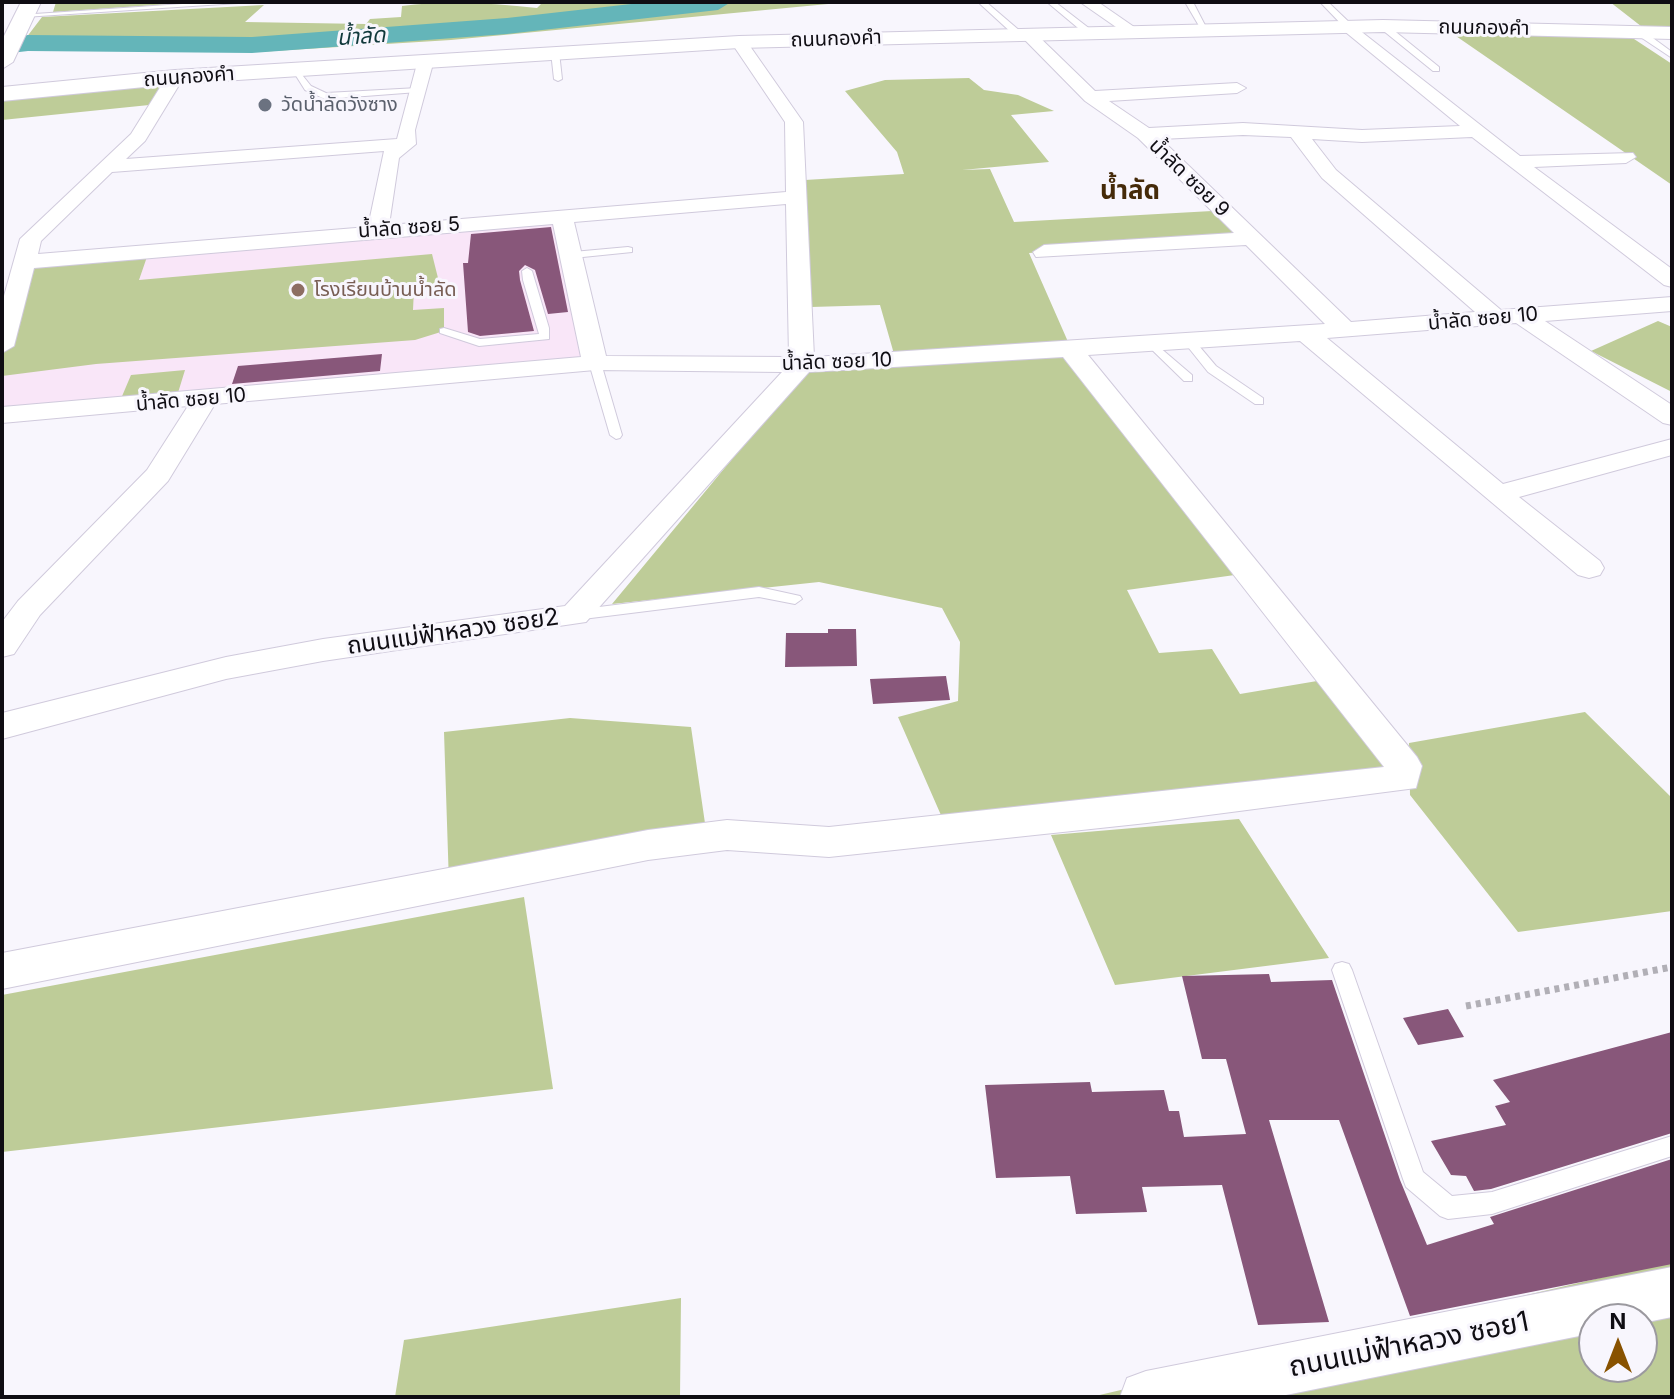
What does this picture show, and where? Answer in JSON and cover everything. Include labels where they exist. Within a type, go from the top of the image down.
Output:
[{"type":"street","points":[[1088,2],[1132,31]]},
{"type":"street","points":[[2,62],[25,15]]},
{"type":"street","name":"ถนนกองคำ","points":[[2,94],[175,77],[739,42],[1383,26],[1672,33]]},
{"type":"street","points":[[1349,27],[1515,162],[1672,280]]},
{"type":"street","name":"น้ำลัด ซอย 9","points":[[1022,33],[1091,97],[1145,134],[1345,330]]},
{"type":"street","points":[[739,42],[794,122],[795,197],[800,218],[802,365]]},
{"type":"street","points":[[378,230],[390,156],[406,144],[426,60]]},
{"type":"street","points":[[2,346],[6,319],[31,239],[138,137],[175,77]]},
{"type":"street","points":[[1091,97],[1237,88]]},
{"type":"street","points":[[1145,134],[1243,129],[1362,136],[1476,131]]},
{"type":"street","points":[[1297,132],[1329,174],[1508,317],[1672,417]]},
{"type":"street","points":[[104,167],[406,144]]},
{"type":"street","points":[[1515,162],[1626,157]]},
{"type":"street","name":"น้ำลัด ซอย 5","points":[[23,262],[795,197]]},
{"type":"street","points":[[562,217],[595,363]]},
{"type":"street","points":[[1044,252],[1250,238]]},
{"type":"street","name":"น้ำลัด ซอย 10","points":[[2,415],[205,400],[595,363],[802,365],[1190,342],[1672,304]]},
{"type":"street","points":[[1306,333],[1589,568]]},
{"type":"street","points":[[2,971],[648,845],[727,835],[829,842],[1147,809],[1403,778],[1404,766],[1336,676],[1070,349]]},
{"type":"street","name":"ถนนแม่ฟ้าหลวง ซอย2","points":[[2,726],[226,668],[323,650],[575,615],[802,365]]},
{"type":"street","points":[[2,646],[29,608],[158,475],[205,400]]},
{"type":"street","points":[[1498,494],[1672,447]]},
{"type":"street","name":"ถนนแม่ฟ้าหลวง ซอย1","points":[[1146,1397],[1672,1292]]},
{"type":"lane","points":[[25,15],[250,2]]},
{"type":"lane","points":[[982,2],[1022,33]]},
{"type":"lane","points":[[1051,2],[1087,31]]},
{"type":"lane","points":[[1189,2],[1205,29]]},
{"type":"lane","points":[[1324,2],[1349,27]]},
{"type":"lane","points":[[1383,26],[1436,69]]},
{"type":"lane","points":[[1639,32],[1672,56]]},
{"type":"lane","points":[[555,52],[558,79]]},
{"type":"lane","points":[[296,73],[308,88],[325,96],[418,90]]},
{"type":"lane","points":[[573,255],[628,250]]},
{"type":"lane","points":[[444,331],[479,343],[545,337],[542,317],[529,293],[527,271]]},
{"type":"lane","points":[[1190,342],[1212,369],[1259,401]]},
{"type":"lane","points":[[1151,343],[1188,378]]},
{"type":"lane","points":[[595,363],[616,435]]},
{"type":"lane","points":[[575,615],[759,592],[795,599]]},
{"type":"lane","points":[[1342,970],[1414,1179],[1448,1208],[1492,1203],[1672,1146]]},
{"type":"path","points":[[1466,1006],[1672,967]]},
{"type":"shaded area","name":"โรงเรียนบ้านน้ำลัด","points":[[562,218],[595,363],[2,415],[2,346],[23,262]]},
{"type":"green space","points":[[56,2],[202,2],[53,12]]},
{"type":"green space","points":[[543,2],[849,2],[451,40],[258,52],[168,46],[70,46],[81,38],[26,38],[42,17],[264,5],[245,22],[366,24],[370,19],[401,17],[402,6],[470,3],[537,8]]},
{"type":"green space","points":[[1610,2],[1672,2],[1672,30],[1646,30]]},
{"type":"green space","points":[[1453,34],[1631,37],[1672,64],[1672,185]]},
{"type":"green space","points":[[969,78],[984,90],[1018,95],[1054,111],[1011,115],[1049,162],[962,170],[990,169],[1014,222],[1212,211],[1242,238],[1029,253],[1069,344],[894,354],[880,305],[811,307],[805,180],[904,174],[897,152],[845,91],[885,80]]},
{"type":"green space","points":[[163,84],[159,104],[2,120],[2,99]]},
{"type":"green space","points":[[149,251],[139,280],[432,254],[440,286],[414,289],[413,310],[444,308],[444,331],[415,340],[96,364],[2,376],[2,346],[23,262]]},
{"type":"green space","points":[[1658,321],[1672,327],[1672,392],[1591,351]]},
{"type":"green space","points":[[1064,356],[1242,574],[1127,590],[1159,653],[1212,649],[1240,694],[1329,679],[1395,767],[944,822],[898,717],[958,701],[960,642],[942,608],[819,582],[612,604],[805,371]]},
{"type":"green space","points":[[185,370],[177,396],[120,401],[131,375]]},
{"type":"green space","points":[[1585,712],[1672,798],[1672,911],[1518,932],[1410,795],[1409,743]]},
{"type":"green space","points":[[570,718],[691,727],[707,837],[449,884],[444,732]]},
{"type":"green space","points":[[1239,819],[1329,958],[1115,985],[1051,835]]},
{"type":"green space","points":[[524,897],[553,1089],[2,1152],[2,995]]},
{"type":"green space","points":[[1672,1261],[1672,1397],[1091,1397]]},
{"type":"green space","points":[[681,1298],[680,1397],[395,1397],[404,1340]]},
{"type":"building","points":[[551,227],[568,312],[548,314],[535,270],[525,265],[519,271],[520,280],[534,331],[480,336],[468,332],[463,263],[468,263],[471,234]]},
{"type":"building","points":[[382,354],[380,371],[232,384],[238,366]]},
{"type":"building","points":[[828,629],[856,629],[857,666],[785,667],[786,633],[828,633]]},
{"type":"building","points":[[946,676],[950,700],[873,704],[870,679]]},
{"type":"building","points":[[1269,974],[1271,982],[1332,980],[1400,1180],[1427,1245],[1494,1224],[1490,1217],[1672,1159],[1672,1264],[1410,1316],[1339,1120],[1269,1120],[1329,1322],[1258,1325],[1222,1185],[1142,1187],[1147,1212],[1076,1214],[1070,1176],[996,1178],[985,1085],[1090,1082],[1092,1092],[1164,1090],[1169,1111],[1179,1111],[1184,1137],[1246,1134],[1226,1059],[1202,1059],[1182,976]]},
{"type":"building","points":[[1448,1009],[1464,1037],[1418,1045],[1403,1018]]},
{"type":"building","points":[[1672,1032],[1672,1133],[1491,1189],[1474,1191],[1466,1176],[1451,1175],[1431,1141],[1506,1125],[1495,1106],[1510,1102],[1493,1080]]},
{"type":"waterway","name":"น้ำลัด","points":[[2,46],[28,43],[252,45],[507,26],[718,2]]},
{"type":"place","name":"วัดน้ำลัดวังซาง","points":[[265,105]]},
{"type":"place","name":"โรงเรียนบ้านน้ำลัด","points":[[298,290]]},
{"type":"district","name":"น้ำลัด","points":[[1130,191]]}]
